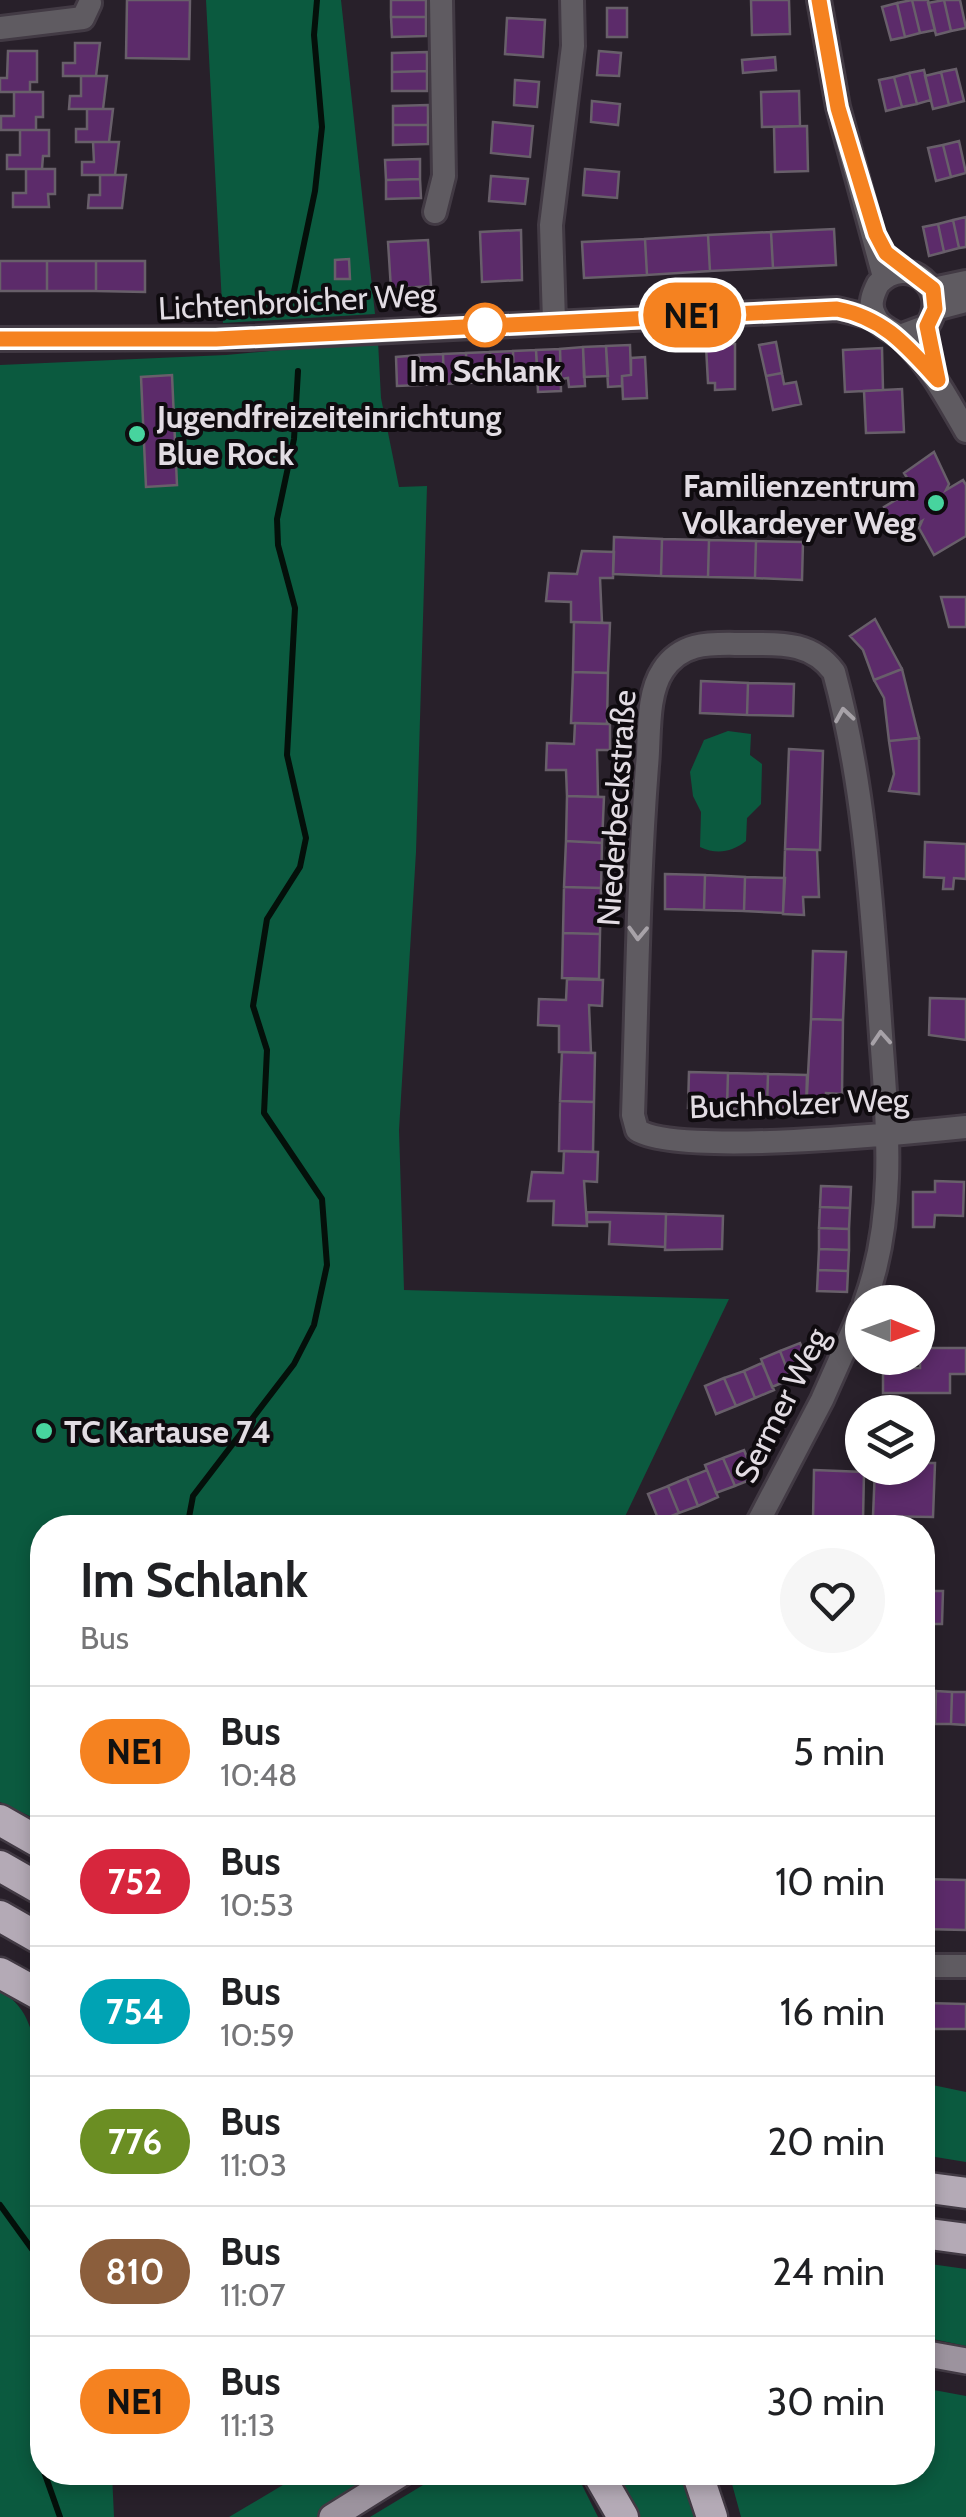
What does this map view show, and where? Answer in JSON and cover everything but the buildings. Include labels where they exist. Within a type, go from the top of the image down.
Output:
[{"type":"highway","points":[[0,1817],[30,1828]]},
{"type":"highway","points":[[0,1817],[30,1836]]},
{"type":"highway","points":[[0,1866],[30,1883]]},
{"type":"highway","points":[[0,1916],[30,1933]]},
{"type":"highway","points":[[0,1954],[30,1970]]},
{"type":"highway","points":[[0,1973],[30,1989]]},
{"type":"highway","points":[[935,2189],[966,2194]]},
{"type":"highway","points":[[935,2235],[966,2239]]},
{"type":"highway","points":[[602,2485],[612,2517]]},
{"type":"highway","points":[[605,2485],[624,2517]]},
{"type":"highway","points":[[701,2485],[710,2517]]},
{"type":"main road","points":[[935,2355],[966,2361]]},
{"type":"main road","points":[[332,2517],[383,2485]]},
{"type":"street","points":[[435,212],[444,176],[441,0]]},
{"type":"street","points":[[554,322],[551,224],[573,46],[572,0]]},
{"type":"street","points":[[819,0],[838,108],[876,234],[886,253],[923,278],[932,308],[938,380]]},
{"type":"street","points":[[0,28],[83,18],[90,3]]},
{"type":"street","points":[[876,234],[879,285],[875,318],[888,332],[900,336],[914,334],[932,308],[966,282]]},
{"type":"street","points":[[879,285],[909,271]]},
{"type":"street","name":"Lichtenbroicher Weg","points":[[837,309],[879,285]]},
{"type":"street","points":[[932,308],[966,301]]},
{"type":"street","name":"Lichtenbroicher Weg","points":[[0,339],[216,339],[837,309],[875,318]]},
{"type":"street","points":[[900,336],[938,380],[966,431]]},
{"type":"street","name":"Niederbeckstraße","points":[[638,1130],[633,1115],[640,869],[658,679],[680,652],[694,645],[790,644],[826,661],[842,702],[874,944],[888,1135]]},
{"type":"street","name":"Buchholzer Weg","points":[[638,1130],[653,1140],[888,1135],[966,1127]]},
{"type":"street","name":"Sermer Weg","points":[[869,1285],[881,1237],[888,1135]]},
{"type":"street","name":"Sermer Weg","points":[[762,1515],[845,1348]]},
{"type":"street","points":[[935,1966],[966,1966]]},
{"type":"green space","points":[[206,0],[341,0],[375,314],[223,323]]},
{"type":"green space","points":[[378,341],[381,398],[399,487],[427,486],[416,852],[399,1130],[404,1290],[729,1299],[626,1515],[30,1515],[30,1816],[0,1802],[0,365],[226,355]]},
{"type":"green space","points":[[728,731],[751,734],[750,755],[762,764],[761,804],[747,818],[746,841],[718,852],[700,847],[701,812],[693,796],[690,772],[704,740]]},
{"type":"green space","points":[[0,1991],[19,2006],[30,2029],[30,2485],[113,2485],[114,2517],[0,2517]]},
{"type":"green space","points":[[935,2086],[966,2092],[966,2162],[935,2157]]},
{"type":"green space","points":[[935,2265],[966,2269],[966,2346],[935,2340]]},
{"type":"green space","points":[[935,2390],[966,2396],[966,2517],[741,2517],[732,2485],[935,2485]]},
{"type":"green space","points":[[283,2485],[372,2485],[320,2517],[229,2517]]},
{"type":"green space","points":[[423,2485],[582,2485],[598,2517],[370,2517]]},
{"type":"green space","points":[[615,2485],[690,2485],[699,2517],[631,2517]]},
{"type":"waterway","points":[[293,296],[315,191],[322,127],[314,35],[317,0]]},
{"type":"waterway","points":[[189,1515],[193,1496],[294,1364],[314,1325],[327,1265],[322,1199],[264,1113],[267,1050],[253,1006],[267,919],[300,867],[306,838],[287,755],[295,608],[278,545],[277,519],[294,439],[298,371]]},
{"type":"waterway","points":[[0,2205],[30,2246]]},
{"type":"waterway","points":[[49,2485],[60,2517]]},
{"type":"bus line","name":"NE1","points":[[0,339],[216,339],[837,309],[875,318],[888,332],[900,336],[938,380],[927,326],[935,309],[933,289],[886,253],[876,234],[838,108],[819,0]]},
{"type":"place","name":"Im Schlank","points":[[485,325]]},
{"type":"place","name":"Jugendfreizeiteinrichtung Blue Rock","points":[[137,434]]},
{"type":"place","name":"Familienzentrum Volkardeyer Weg","points":[[936,503]]},
{"type":"place","name":"TC Kartause 74","points":[[44,1431]]}]
